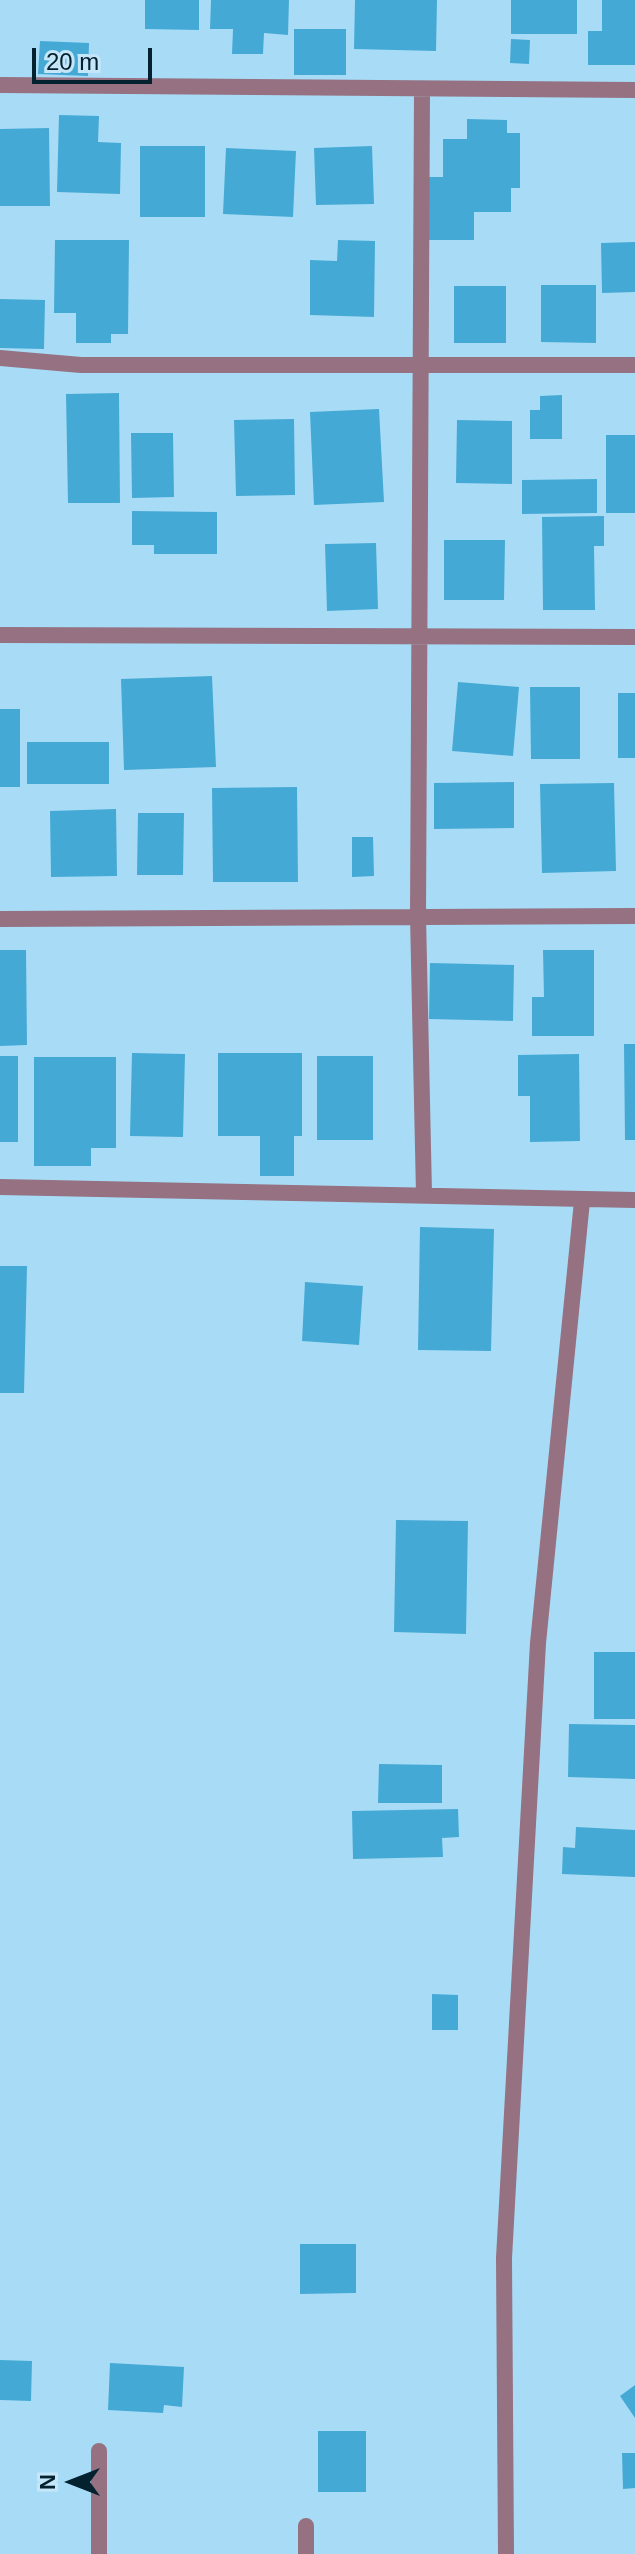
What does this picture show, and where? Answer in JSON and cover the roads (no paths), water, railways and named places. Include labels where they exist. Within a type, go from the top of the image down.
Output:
[{"type":"street","points":[[0,85],[635,90]]},
{"type":"street","points":[[422,90],[418,916],[424,1194]]},
{"type":"street","points":[[0,358],[81,365],[635,365]]},
{"type":"street","points":[[0,635],[635,637]]},
{"type":"street","points":[[0,919],[635,916]]},
{"type":"street","points":[[0,1187],[635,1200]]},
{"type":"street","points":[[506,2554],[504,2258],[538,1643],[582,1201]]},
{"type":"street","points":[[99,2451],[99,2554]]},
{"type":"street","points":[[306,2526],[306,2554]]}]
